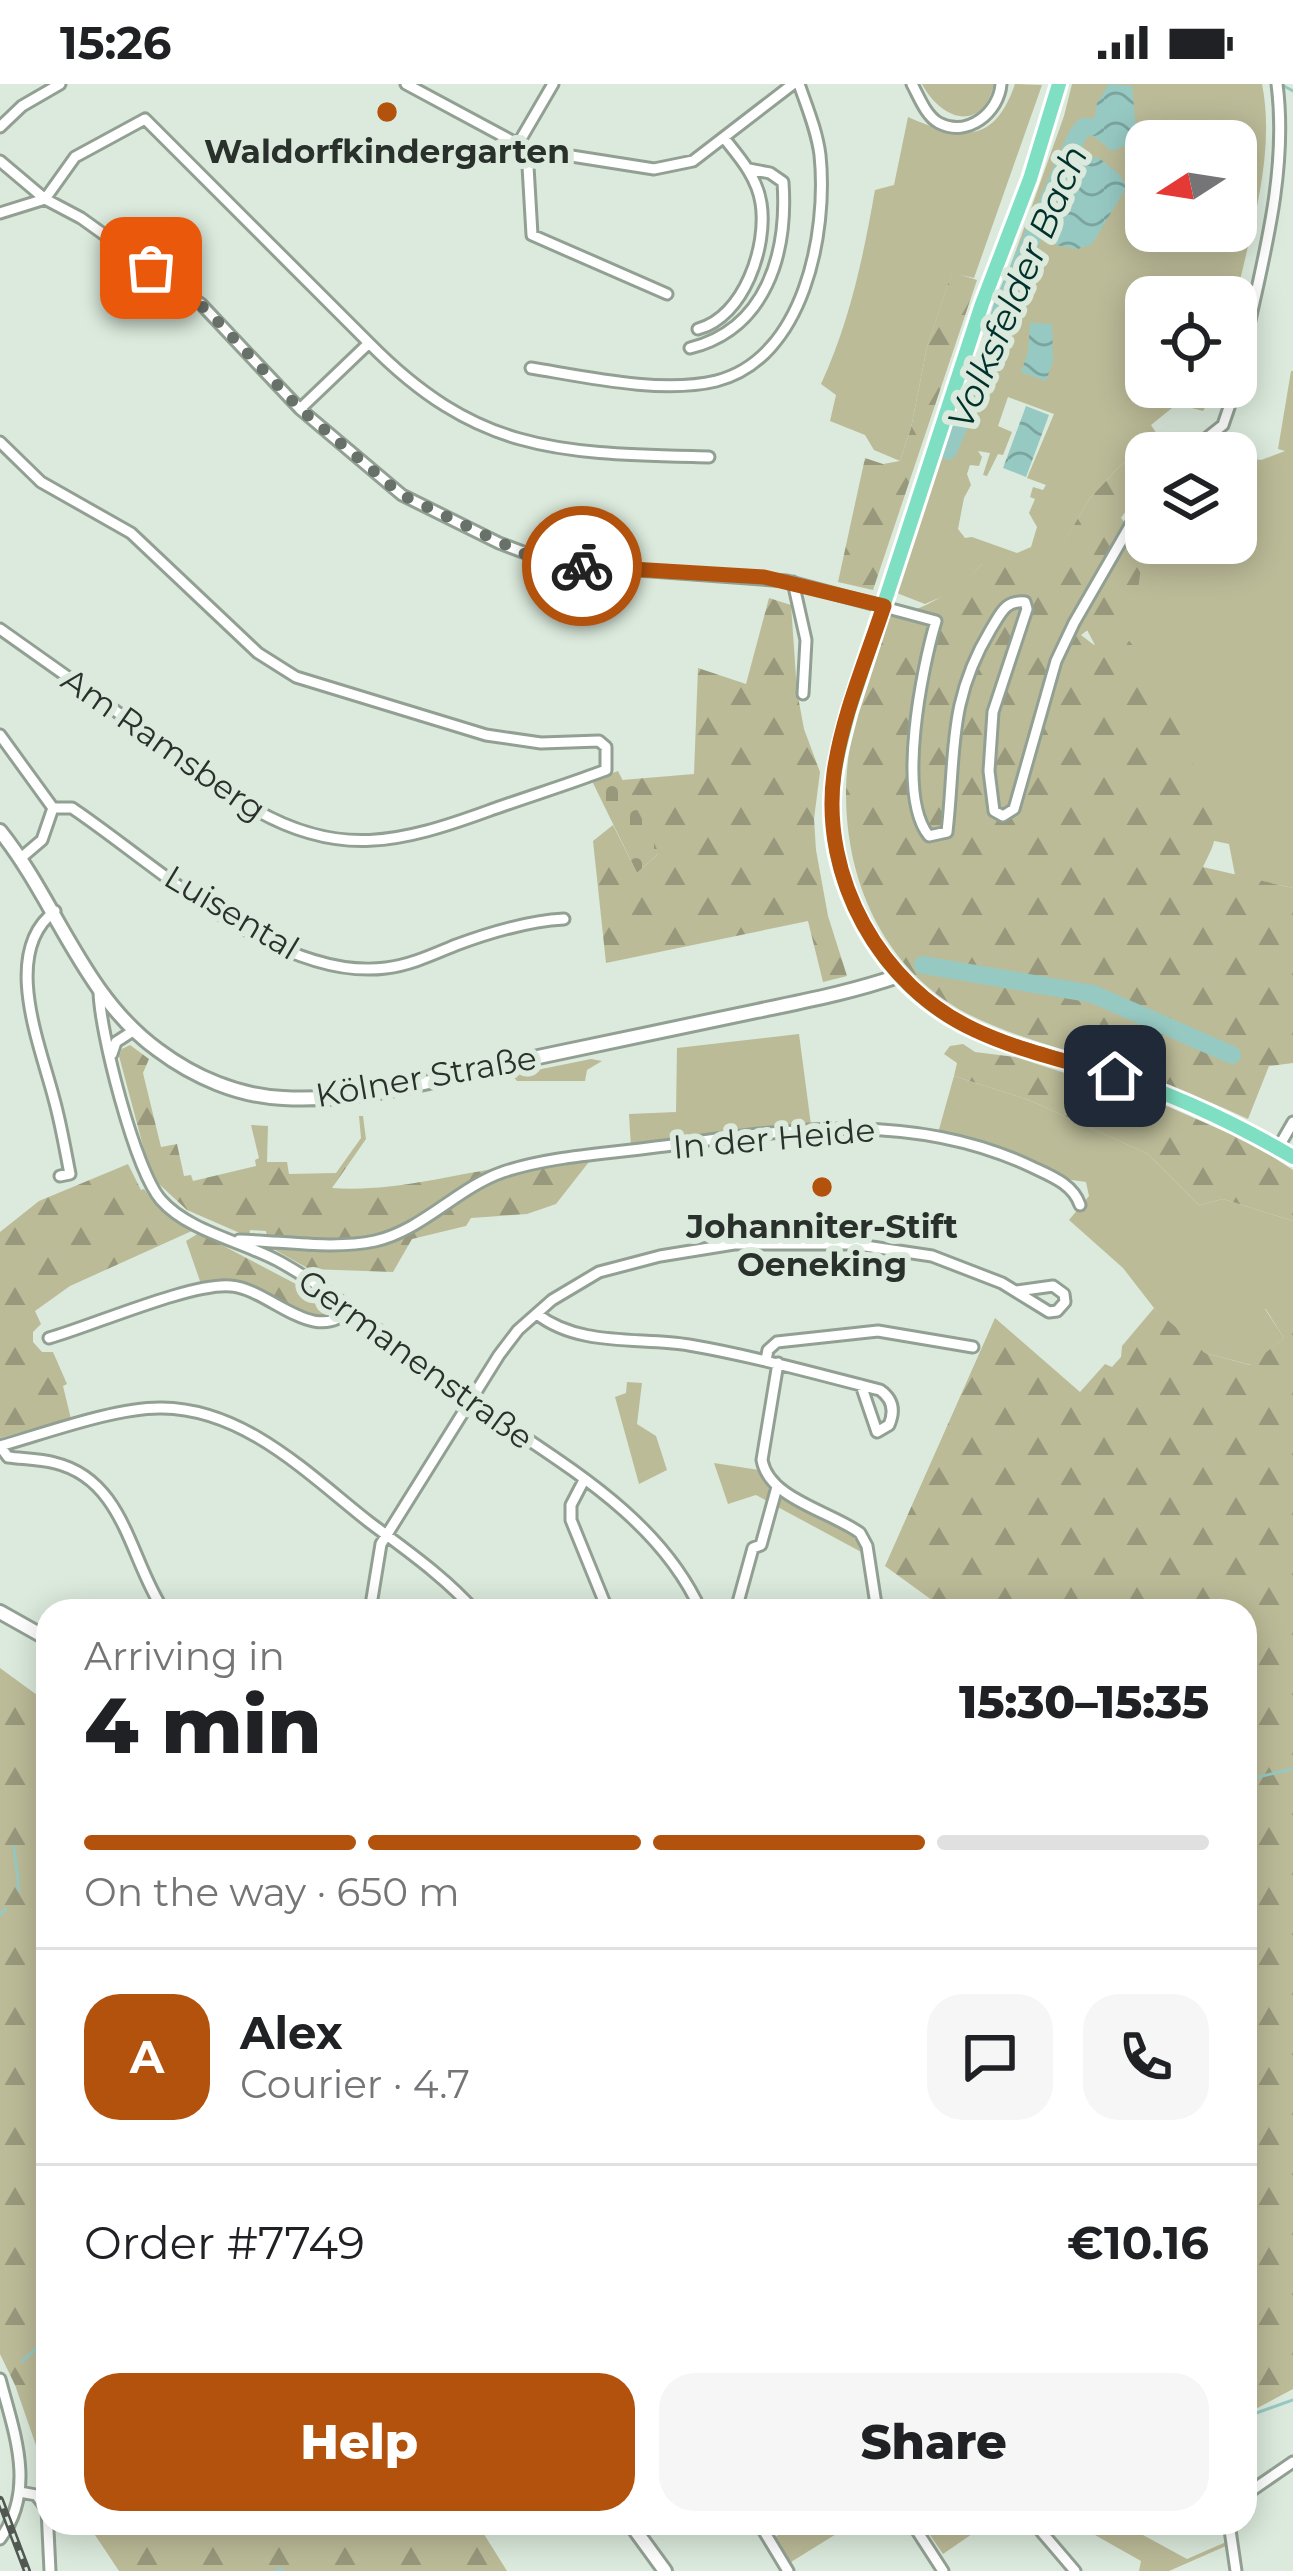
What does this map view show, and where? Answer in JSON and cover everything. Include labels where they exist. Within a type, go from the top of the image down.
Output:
[{"type":"main road","points":[[1059,84],[1030,179],[982,304],[838,754],[832,812],[847,885],[865,926],[898,976],[947,1016],[974,1030],[1161,1092],[1293,1157]]},
{"type":"main road","name":"Kölner Straße","points":[[0,830],[22,857],[99,991],[133,1031],[170,1059],[219,1085],[268,1097],[318,1098],[421,1081],[801,1002],[898,976]]},
{"type":"main road","points":[[0,1612],[36,1633]]},
{"type":"main road","points":[[639,2535],[665,2571]]},
{"type":"street","points":[[0,127],[22,106],[60,84]]},
{"type":"street","points":[[406,84],[523,146],[654,169],[693,161],[796,84],[820,156],[819,231],[803,290],[771,351],[722,380],[697,384],[598,379],[531,368]]},
{"type":"street","points":[[553,84],[523,146],[532,235],[667,294]]},
{"type":"street","points":[[912,84],[931,117],[944,126],[962,126],[987,117],[1000,99],[1001,84]]},
{"type":"street","points":[[1257,288],[1277,165],[1277,84]]},
{"type":"street","points":[[0,213],[50,200],[75,157],[145,119],[417,389],[494,431],[584,454],[709,457]]},
{"type":"street","points":[[698,329],[712,325],[729,308],[756,258],[762,205],[749,169],[724,138]]},
{"type":"street","points":[[0,161],[201,304],[300,409],[402,495],[542,560],[793,582],[936,621],[918,686],[915,744],[921,826],[929,836],[947,832],[957,710],[974,659],[1005,607],[1025,602],[1027,614],[993,712],[989,771],[998,815],[1014,809],[1056,662],[1125,534]]},
{"type":"street","points":[[690,348],[713,342],[743,322],[764,292],[779,250],[785,212],[783,182],[770,172],[749,169]]},
{"type":"street","points":[[300,409],[369,343]]},
{"type":"street","name":"Am Ramsberg","points":[[0,442],[28,473],[113,520],[153,551],[238,635],[287,672],[467,731],[536,742],[599,741],[607,747],[608,764],[606,770],[572,783],[411,837],[352,842],[323,838],[254,809],[0,629]]},
{"type":"street","points":[[793,582],[806,640],[802,694]]},
{"type":"street","points":[[0,735],[53,808],[45,836],[22,857]]},
{"type":"street","name":"Luisental","points":[[53,808],[72,808],[246,928],[314,961],[340,967],[388,968],[512,927],[563,919]]},
{"type":"street","points":[[55,911],[44,920],[32,946],[25,993],[70,1174],[60,1176]]},
{"type":"street","name":"Germanenstraße","points":[[99,991],[106,1036],[138,1156],[151,1187],[179,1215],[279,1261],[351,1308],[623,1509],[659,1544],[697,1599]]},
{"type":"street","points":[[106,1036],[120,1018]]},
{"type":"street","points":[[112,1054],[116,1042],[133,1031]]},
{"type":"street","points":[[1279,1148],[1293,1122]]},
{"type":"street","name":"In der Heide","points":[[233,1240],[376,1240],[416,1223],[499,1174],[592,1156],[814,1127],[898,1129],[953,1139],[1020,1162],[1075,1191],[1080,1204]]},
{"type":"street","points":[[372,1599],[378,1549],[510,1340],[552,1300],[599,1272],[692,1250],[813,1242],[902,1250],[959,1265],[1017,1291],[1048,1312],[1056,1312],[1065,1302],[1064,1294],[1054,1286],[1017,1291]]},
{"type":"street","points":[[49,1338],[217,1286],[248,1290],[313,1321],[332,1321],[351,1308]]},
{"type":"street","points":[[536,1314],[566,1332],[697,1346],[766,1360],[778,1363],[880,1390],[891,1404],[889,1425],[878,1432],[861,1385]]},
{"type":"street","points":[[766,1360],[777,1342],[856,1332],[878,1331],[973,1347]]},
{"type":"street","points":[[778,1363],[762,1460],[766,1475],[777,1487],[862,1536],[875,1599]]},
{"type":"street","points":[[156,1599],[122,1518],[103,1493],[69,1468],[8,1457],[0,1446],[124,1412],[165,1408],[194,1412],[238,1427],[275,1448],[427,1565],[463,1599]]},
{"type":"street","points":[[583,1482],[570,1516],[603,1599]]},
{"type":"street","points":[[739,1599],[777,1487]]},
{"type":"street","points":[[0,2379],[17,2436],[20,2492],[18,2509],[0,2539]]},
{"type":"street","points":[[0,2422],[17,2436]]},
{"type":"street","points":[[1257,2487],[1293,2462]]},
{"type":"street","points":[[20,2492],[36,2495]]},
{"type":"street","points":[[48,2535],[50,2571]]},
{"type":"street","points":[[766,2535],[788,2571]]},
{"type":"street","points":[[920,2535],[943,2571]]},
{"type":"street","points":[[1046,2535],[1075,2571]]},
{"type":"street","points":[[1231,2535],[1236,2571]]},
{"type":"green space","points":[[922,84],[994,84],[980,110],[961,116],[940,106]]},
{"type":"green space","points":[[1015,84],[1042,85],[974,278],[952,273],[927,347],[900,461],[874,450],[865,435],[830,421],[836,395],[821,384],[854,289],[875,190],[894,185],[908,117],[944,130],[974,132],[997,118]]},
{"type":"green space","points":[[1072,84],[1262,84],[1266,137],[1257,206],[1257,120],[1125,120],[1125,252],[1247,252],[1241,276],[1125,276],[1125,408],[1172,408],[1151,425],[1156,432],[1125,432],[1125,462],[1090,498],[1051,565],[982,564],[955,591],[925,604],[894,592]],"holes":[[[1008,397],[1054,414],[1027,478],[1046,485],[1043,490],[1033,487],[1030,497],[1035,499],[1029,513],[1037,527],[1031,547],[1017,553],[965,538],[958,529],[971,485],[967,474],[970,465],[979,466],[978,451],[990,453],[983,475],[987,476],[998,454],[1003,455],[1012,432],[998,426]]]},
{"type":"green space","points":[[952,272],[977,280],[873,590],[838,582],[865,458],[883,464],[900,461],[927,347]]},
{"type":"green space","points":[[1293,371],[1293,888],[1235,875],[1229,844],[1195,837],[1085,626],[1125,560],[1257,564],[1257,459],[1285,451],[1278,449]]},
{"type":"green space","points":[[1125,462],[1121,518],[1125,564],[1142,564],[1134,618],[1107,616],[1081,635],[1094,645],[1113,635],[1127,638],[1152,677],[1195,768],[1212,822],[1214,841],[1203,867],[1293,888],[1293,1063],[1269,1066],[1248,1119],[1163,1084],[999,1028],[936,994],[905,964],[881,930],[851,850],[848,764],[858,708],[888,617],[939,598],[982,564],[1051,564],[1090,498]]},
{"type":"green space","points":[[769,598],[791,605],[797,691],[804,729],[820,772],[816,850],[828,916],[847,976],[823,982],[808,921],[606,963],[593,841],[613,825],[637,873],[658,854],[622,780],[694,774],[698,668],[746,684]]},
{"type":"green space","points":[[618,771],[659,853],[637,873],[592,781]]},
{"type":"green space","points":[[799,1034],[811,1125],[631,1148],[629,1114],[676,1112],[677,1048]]},
{"type":"green space","points":[[963,1044],[975,1052],[1015,1057],[1169,1107],[1253,1144],[1293,1170],[1293,1221],[1223,1199],[1199,1205],[1148,1154],[1029,1100],[954,1076],[957,1063],[944,1054],[950,1046]]},
{"type":"green space","points":[[130,1045],[149,1059],[143,1073],[161,1147],[177,1144],[184,1176],[191,1175],[193,1181],[256,1166],[259,1158],[251,1125],[268,1126],[267,1162],[287,1162],[289,1174],[336,1173],[361,1138],[359,1116],[363,1116],[366,1139],[332,1188],[395,1186],[499,1168],[500,1172],[395,1233],[365,1240],[267,1238],[266,1231],[250,1230],[249,1237],[187,1210],[159,1184],[147,1161],[119,1056]]},
{"type":"green space","points":[[591,1059],[602,1061],[587,1070],[585,1081],[517,1081],[512,1075]]},
{"type":"green space","points":[[954,1076],[1029,1100],[1148,1154],[1199,1205],[1223,1199],[1293,1221],[1293,1308],[1265,1309],[1284,1338],[1251,1365],[1205,1353],[1184,1337],[1123,1268],[1069,1220],[1089,1196],[1086,1182],[1065,1179],[938,1133]]},
{"type":"green space","points":[[592,1158],[556,1204],[527,1214],[471,1218],[466,1226],[412,1239],[393,1272],[309,1269],[268,1246],[386,1240],[487,1181],[525,1168]]},
{"type":"green space","points":[[128,1164],[141,1190],[161,1210],[194,1230],[70,1286],[35,1311],[41,1324],[33,1332],[33,1342],[42,1352],[53,1352],[67,1384],[63,1386],[71,1419],[0,1438],[0,1232],[39,1201]]},
{"type":"green space","points":[[199,1233],[313,1293],[330,1305],[331,1313],[303,1312],[241,1285],[201,1284],[186,1241]]},
{"type":"green space","points":[[1154,1308],[1205,1353],[1250,1365],[1284,1338],[1265,1308],[1293,1308],[1293,2389],[1257,2408],[1257,1599],[930,1599],[885,1566],[995,1318],[1080,1392],[1105,1364],[1112,1367],[1121,1357],[1122,1346]]},
{"type":"green space","points":[[627,1382],[642,1383],[637,1424],[656,1436],[667,1470],[639,1484],[615,1397],[626,1393]]},
{"type":"green space","points":[[714,1463],[759,1470],[775,1490],[771,1503],[756,1495],[728,1504]]},
{"type":"green space","points":[[778,1491],[848,1529],[865,1554],[774,1505]]},
{"type":"green space","points":[[0,1668],[36,1694],[36,2445],[0,2354]]},
{"type":"green space","points":[[95,2535],[484,2535],[507,2571],[119,2571]]},
{"type":"green space","points":[[778,2535],[835,2535],[791,2562],[775,2537]]},
{"type":"green space","points":[[930,2535],[971,2535],[943,2554]]},
{"type":"green space","points":[[1095,2535],[1143,2535],[1187,2559],[1226,2542],[1169,2571],[1139,2571],[1141,2561]]},
{"type":"water","points":[[1109,84],[1132,86],[1135,120],[1125,120],[1125,146],[1112,151],[1092,135],[1097,103]]},
{"type":"water","points":[[1098,157],[1120,175],[1125,190],[1092,244],[1078,249],[1056,245],[1050,218],[1070,189],[1079,163]]},
{"type":"water","points":[[1030,323],[1052,324],[1053,361],[1046,381],[1021,372]]},
{"type":"water","points":[[1026,406],[1049,415],[1026,477],[1003,468]]},
{"type":"waterway","points":[[1280,84],[1293,91]]},
{"type":"waterway","name":"Volksfelder Bach","points":[[948,451],[985,363],[1003,304],[1077,136],[1090,127]]},
{"type":"waterway","name":"Volksfelder Bach","points":[[923,965],[1093,994],[1232,1055]]},
{"type":"waterway","name":"Volksfelder Bach","points":[[1024,989],[1042,984]]},
{"type":"waterway","points":[[1257,1777],[1293,1769]]},
{"type":"waterway","points":[[14,1847],[19,1890]]},
{"type":"waterway","points":[[0,1915],[6,1909]]},
{"type":"waterway","points":[[22,2361],[36,2349]]},
{"type":"waterway","points":[[1257,2413],[1293,2400]]},
{"type":"waterway","points":[[275,2571],[282,2569]]},
{"type":"railway","points":[[0,2500],[27,2571]]},
{"type":"way so far","points":[[151,268],[208,311],[300,409],[402,495],[527,555],[582,566]]},
{"type":"place","name":"Waldorfkindergarten","points":[[387,112]]},
{"type":"place","name":"Johanniter-Stift Oeneking","points":[[822,1187]]},
{"type":"route","points":[[582,566],[764,577],[884,606],[849,711],[832,798],[840,865],[865,926],[898,976],[947,1016],[991,1037],[1115,1076]]}]
